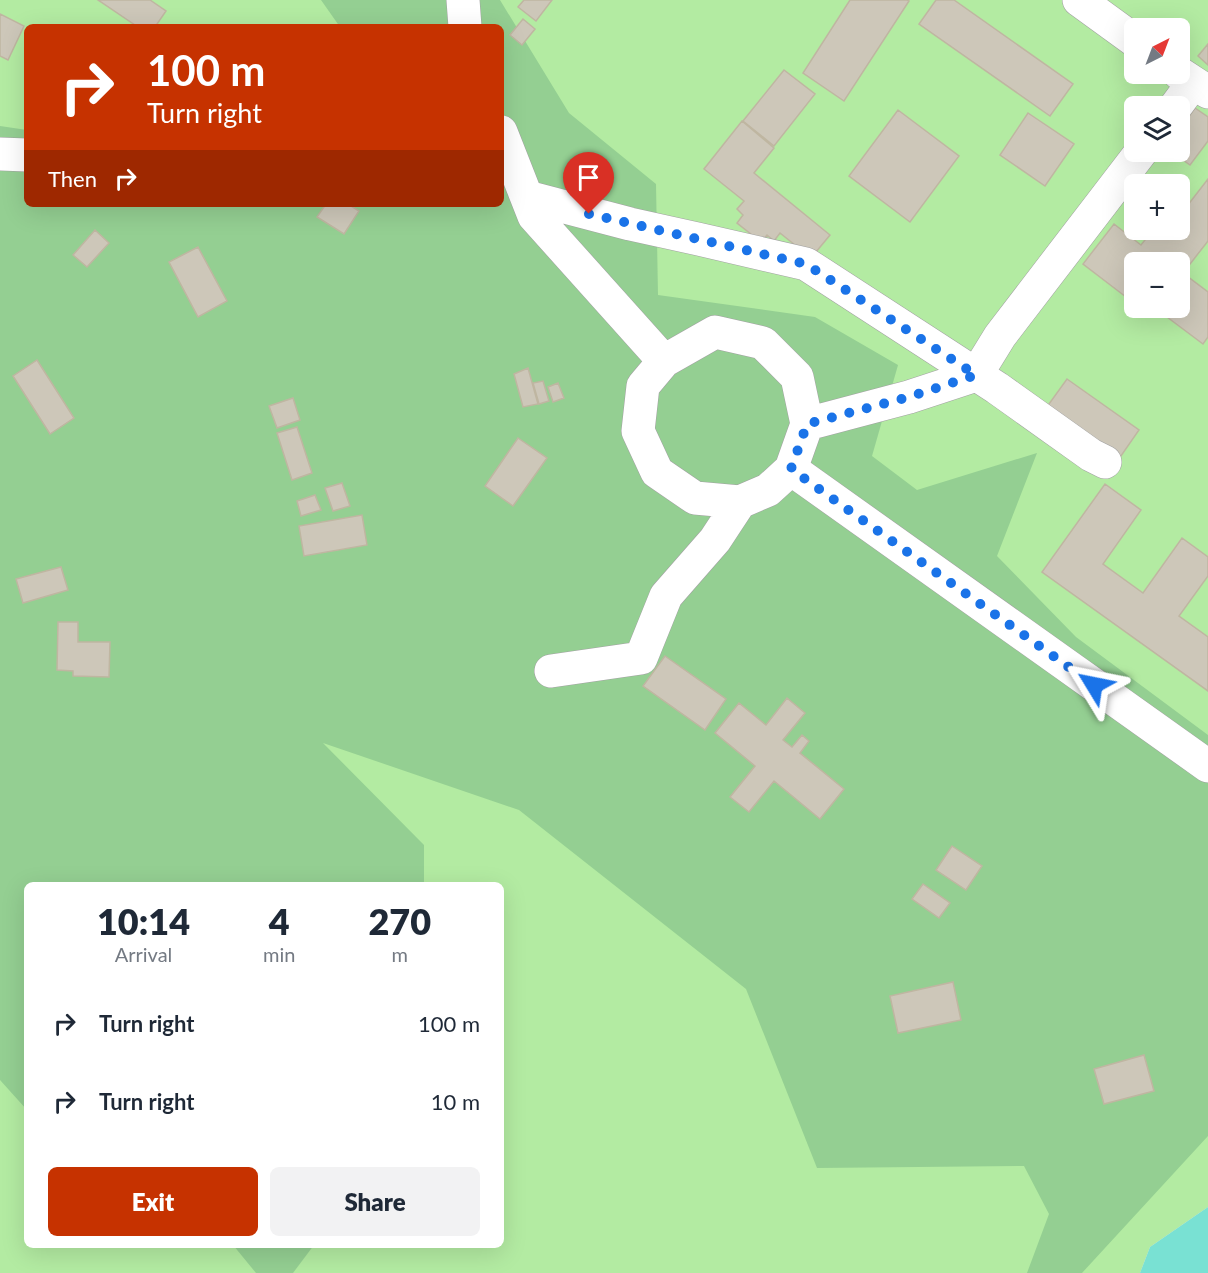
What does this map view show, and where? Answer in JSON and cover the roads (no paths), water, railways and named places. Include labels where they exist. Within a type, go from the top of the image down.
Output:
[{"type":"lane","points":[[463,0],[465,24]]},
{"type":"lane","points":[[1079,0],[1124,33]]},
{"type":"lane","points":[[504,140],[534,216],[664,361]]},
{"type":"lane","points":[[0,154],[24,155]]},
{"type":"lane","points":[[807,424],[909,397],[976,375],[1000,336],[1133,162]]},
{"type":"lane","points":[[527,197],[630,224],[806,264],[1024,406],[1092,455],[1106,462]]},
{"type":"lane","points":[[716,332],[763,343],[797,377],[807,424],[791,469],[768,490],[740,502],[695,498],[657,472],[638,431],[643,386],[664,361],[716,332]]},
{"type":"lane","points":[[791,469],[1208,766]]},
{"type":"lane","points":[[551,670],[641,658],[666,596],[715,540],[740,502]]}]
